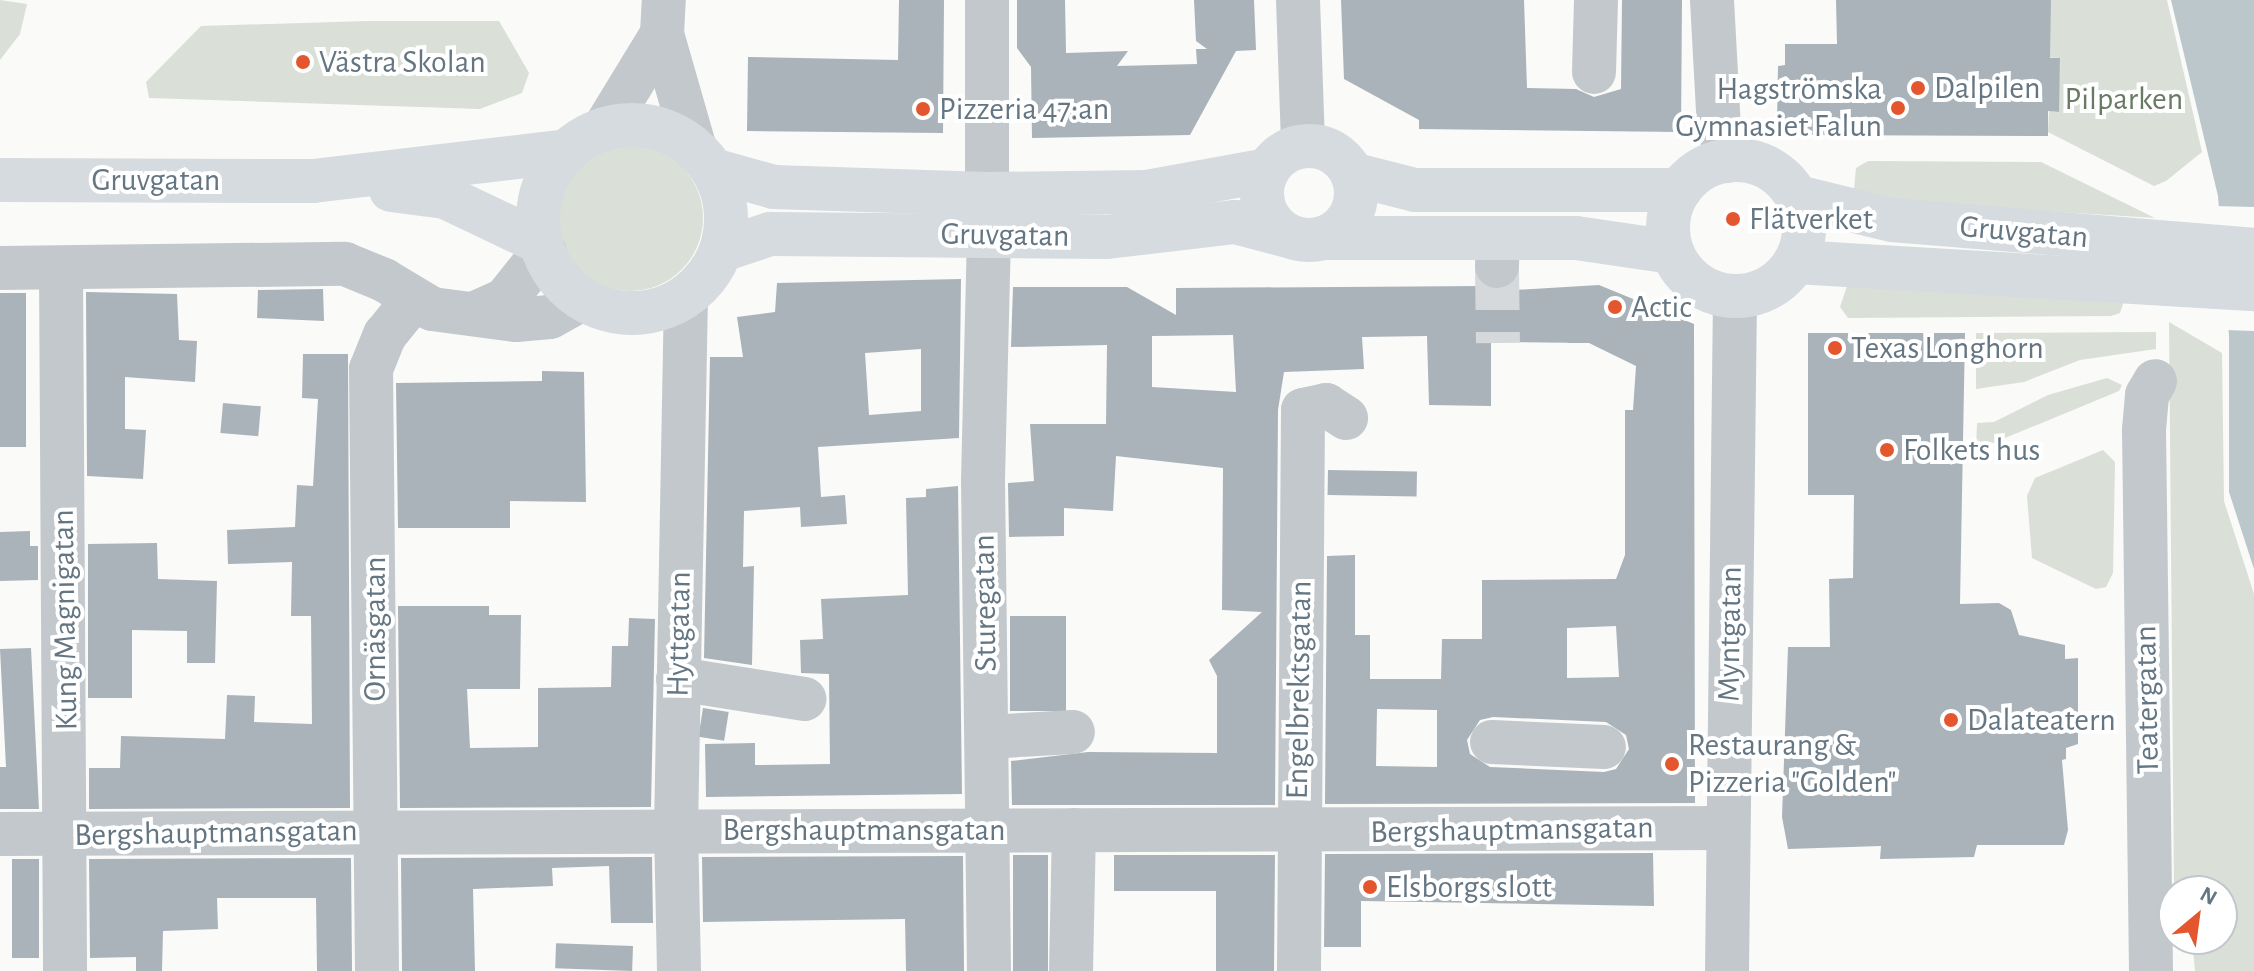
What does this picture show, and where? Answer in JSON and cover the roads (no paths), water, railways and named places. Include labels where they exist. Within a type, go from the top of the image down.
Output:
[{"type":"main road","points":[[604,129],[662,129],[704,160],[726,210],[722,250],[707,276],[686,297],[634,313],[582,299],[556,273],[543,247],[542,194],[567,151],[604,129]]},
{"type":"main road","name":"Gruvgatan","points":[[313,181],[567,151]]},
{"type":"main road","points":[[1352,174],[1355,204],[1338,231],[1306,237],[1266,215],[1262,184],[1285,158],[1332,152],[1352,174],[1415,190],[1680,190]]},
{"type":"main road","name":"Gruvgatan","points":[[722,250],[770,234],[988,215],[1147,192],[1285,158]]},
{"type":"main road","name":"Gruvgatan","points":[[704,160],[774,187],[988,215],[1107,237],[1235,222],[1306,237],[1498,253],[1591,239],[1672,252]]},
{"type":"main road","points":[[1728,161],[1755,163],[1780,175],[1797,197],[1804,218],[1796,262],[1770,286],[1735,297],[1709,291],[1687,275],[1672,252],[1668,220],[1680,190],[1701,170],[1728,161]]},
{"type":"main road","name":"Gruvgatan","points":[[0,180],[313,181],[445,197],[543,247]]},
{"type":"main road","name":"Gruvgatan","points":[[1797,197],[1892,220],[2194,265],[2254,289]]},
{"type":"main road","name":"Gruvgatan","points":[[1796,262],[2194,265],[2254,250]]},
{"type":"street","name":"Sturegatan","points":[[987,0],[988,215],[983,480],[989,971]]},
{"type":"street","points":[[1285,158],[1298,0]]},
{"type":"street","points":[[1594,72],[1596,0]]},
{"type":"street","points":[[1712,0],[1719,128],[1728,161]]},
{"type":"street","points":[[604,129],[663,17]]},
{"type":"street","points":[[663,17],[704,160]]},
{"type":"street","points":[[473,314],[505,300],[543,247]]},
{"type":"street","points":[[0,268],[345,264],[384,280],[432,309],[516,320],[550,317],[582,299]]},
{"type":"street","name":"Kung Magnigatan","points":[[61,268],[67,834],[65,971]]},
{"type":"street","name":"Hyttgatan","points":[[679,971],[676,830],[686,297]]},
{"type":"street","name":"Myntgatan","points":[[1727,971],[1735,297]]},
{"type":"street","name":"Ornäsgatan","points":[[377,971],[371,369],[385,335],[413,300]]},
{"type":"street","name":"Teatergatan","points":[[2151,971],[2144,430],[2147,395],[2155,381]]},
{"type":"street","name":"Engelbrektsgatan","points":[[1299,971],[1297,832],[1310,514],[1303,410],[1326,405],[1346,418]]},
{"type":"street","points":[[678,679],[804,699]]},
{"type":"street","points":[[987,737],[1073,732]]},
{"type":"street","points":[[1492,742],[1604,747]]},
{"type":"street","name":"Bergshauptmansgatan","points":[[0,834],[676,830],[1297,832],[1727,828]]},
{"type":"street","points":[[1071,971],[1074,830]]},
{"type":"tunnel","points":[[1497,266],[1498,343]]},
{"type":"place","name":"Västra Skolan","points":[[303,62]]},
{"type":"place","name":"Dalpilen","points":[[1918,88]]},
{"type":"place","name":"Hagströmska Gymnasiet Falun","points":[[1898,108]]},
{"type":"place","name":"Pizzeria 47:an","points":[[923,109]]},
{"type":"place","name":"Flätverket","points":[[1733,219]]},
{"type":"place","name":"Actic","points":[[1615,307]]},
{"type":"place","name":"Texas Longhorn","points":[[1835,348]]},
{"type":"place","name":"Folkets hus","points":[[1887,450]]},
{"type":"place","name":"Dalateatern","points":[[1951,720]]},
{"type":"place","name":"Restaurang & Pizzeria \"Golden\"","points":[[1672,764]]},
{"type":"place","name":"Elsborgs slott","points":[[1370,887]]},
{"type":"park label","name":"Pilparken","points":[[2124,99]]}]
